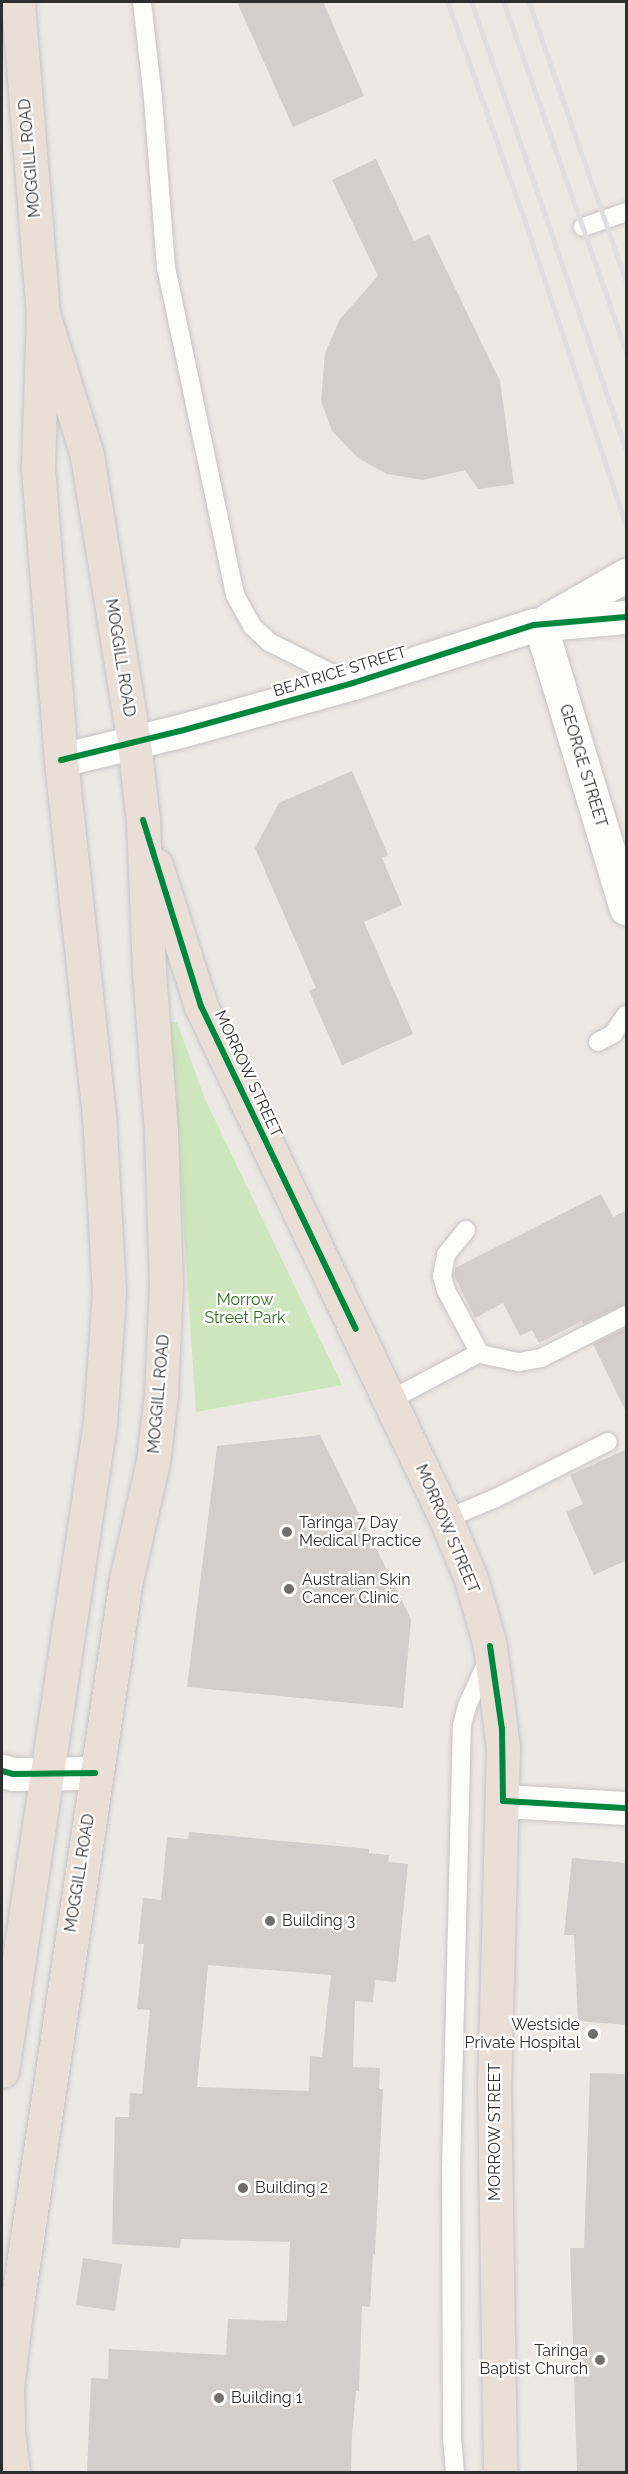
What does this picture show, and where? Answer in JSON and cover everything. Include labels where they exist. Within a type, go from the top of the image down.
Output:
[{"type":"highway","name":"MOGGILL ROAD","points":[[2,2071],[100,1422],[109,1293],[99,1116],[61,760],[38,466],[43,314],[18,2]]},
{"type":"highway","name":"MOGGILL ROAD","points":[[13,2472],[7,2410],[11,2348],[95,1773],[126,1580],[153,1461],[161,1395],[165,1324],[161,1143],[149,970],[143,820],[134,743],[87,455],[43,314]]},
{"type":"highway","name":"MORROW STREET","points":[[143,820],[201,1006],[446,1519],[471,1580],[490,1646],[502,1729],[503,1801],[494,2083],[500,2472]]},
{"type":"street","name":"BEATRICE STREET","points":[[61,760],[134,743],[353,683],[540,624],[627,575]]},
{"type":"street","name":"BEATRICE STREET","points":[[540,624],[627,617]]},
{"type":"street","name":"GEORGE STREET","points":[[540,624],[627,908]]},
{"type":"street","points":[[2,1771],[13,1774],[95,1773]]},
{"type":"street","points":[[503,1801],[627,1808]]},
{"type":"lane","points":[[142,2],[153,99],[166,267],[235,595],[252,626],[269,642],[353,683]]},
{"type":"lane","points":[[584,227],[627,212]]},
{"type":"lane","points":[[598,1042],[613,1034],[627,1015]]},
{"type":"lane","points":[[466,1230],[446,1255],[442,1276],[446,1290],[479,1353],[490,1358],[519,1362],[541,1358],[627,1315]]},
{"type":"lane","points":[[390,1400],[479,1353]]},
{"type":"lane","points":[[446,1519],[496,1498],[608,1442]]},
{"type":"lane","points":[[455,2472],[452,2436],[451,2170],[462,1725],[467,1706],[487,1661],[490,1646]]},
{"type":"green space","name":"Morrow Street Park","points":[[170,1022],[177,1022],[205,1099],[342,1385],[196,1412]]},
{"type":"building","points":[[237,2],[323,2],[364,96],[293,127]]},
{"type":"building","points":[[376,159],[414,241],[429,234],[500,381],[514,484],[478,489],[465,470],[423,480],[387,474],[358,458],[332,431],[321,401],[325,353],[340,319],[378,276],[332,180]]},
{"type":"building","points":[[352,771],[388,855],[382,858],[402,905],[364,922],[413,1034],[342,1065],[309,991],[316,988],[255,848],[279,803]]},
{"type":"building","points":[[601,1194],[613,1217],[627,1210],[627,1304],[583,1324],[582,1321],[539,1343],[532,1330],[520,1336],[503,1303],[475,1318],[454,1275],[455,1268]]},
{"type":"building","points":[[627,1327],[627,1414],[593,1344]]},
{"type":"building","name":"Taringa 7 Day Medical Practice","points":[[320,1435],[411,1619],[403,1708],[187,1687],[217,1446]]},
{"type":"building","points":[[627,1449],[627,1560],[594,1575],[566,1512],[583,1504],[570,1475]]},
{"type":"building","points":[[189,1832],[369,1849],[369,1853],[389,1855],[388,1862],[408,1864],[396,1982],[375,1980],[373,2002],[355,2001],[353,2067],[380,2068],[379,2089],[383,2089],[375,2254],[373,2254],[370,2307],[362,2306],[359,2391],[356,2391],[351,2472],[87,2472],[91,2378],[108,2379],[109,2349],[226,2355],[228,2319],[287,2321],[290,2242],[181,2239],[180,2248],[112,2244],[115,2117],[129,2117],[130,2093],[142,2094],[150,2010],[137,2009],[144,1944],[138,1944],[143,1898],[161,1900],[167,1837],[188,1839]],"holes":[[[208,1965],[331,1975],[322,2057],[310,2056],[309,2091],[197,2087]]]},
{"type":"building","points":[[572,1858],[627,1863],[627,2025],[578,2021],[574,1935],[564,1935]]},
{"type":"building","name":"Taringa Baptist Church","points":[[590,2073],[627,2074],[627,2472],[577,2472],[570,2248],[584,2248]]},
{"type":"building","points":[[83,2258],[122,2264],[115,2311],[76,2305]]},
{"type":"railway","points":[[448,2],[525,221],[626,524]]},
{"type":"railway","points":[[472,2],[626,449]]},
{"type":"railway","points":[[504,2],[626,351]]},
{"type":"railway","points":[[529,2],[626,280]]},
{"type":"cycle path","points":[[61,760],[180,731],[353,683],[534,625],[626,617]]},
{"type":"cycle path","points":[[143,820],[201,1006],[356,1329]]},
{"type":"cycle path","points":[[490,1646],[502,1729],[503,1801],[626,1808]]},
{"type":"cycle path","points":[[2,1771],[13,1774],[95,1773]]},
{"type":"place","name":"Taringa 7 Day Medical Practice","points":[[287,1532]]},
{"type":"place","name":"Australian Skin Cancer Clinic","points":[[289,1589]]},
{"type":"place","name":"Building 3","points":[[270,1921]]},
{"type":"place","name":"Westside Private Hospital","points":[[593,2034]]},
{"type":"place","name":"Building 2","points":[[243,2188]]},
{"type":"place","name":"Taringa Baptist Church","points":[[600,2360]]},
{"type":"place","name":"Building 1","points":[[219,2398]]}]
